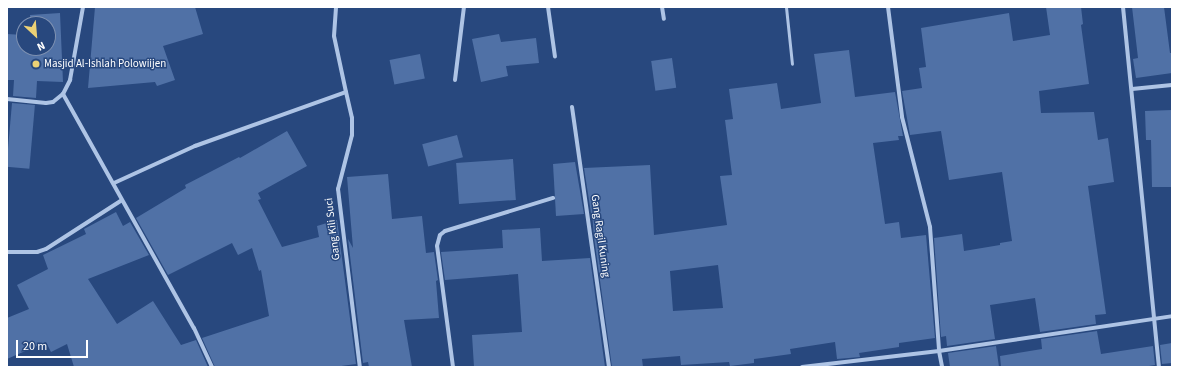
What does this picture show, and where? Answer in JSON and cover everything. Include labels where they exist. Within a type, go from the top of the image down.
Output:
[{"type":"street","points":[[7,99],[46,103],[53,102],[63,94],[70,80],[82,7]]},
{"type":"street","name":"Gang Kili Suci","points":[[336,7],[334,36],[352,118],[352,135],[338,189],[360,367]]},
{"type":"street","points":[[455,80],[464,7]]},
{"type":"street","points":[[548,7],[554,57]]},
{"type":"street","points":[[662,7],[664,19]]},
{"type":"street","points":[[888,7],[902,117],[930,227],[939,351],[942,367]]},
{"type":"street","points":[[1124,7],[1159,367]]},
{"type":"street","points":[[1132,89],[1172,85]]},
{"type":"street","points":[[114,183],[195,146],[346,92]]},
{"type":"street","points":[[63,94],[194,328],[212,367]]},
{"type":"street","name":"Gang Ragil Kuning","points":[[572,107],[609,367]]},
{"type":"street","points":[[453,367],[437,246],[440,235],[445,231],[553,198]]},
{"type":"street","points":[[7,252],[37,252],[46,249],[122,200]]},
{"type":"street","points":[[802,367],[939,351],[1172,316]]},
{"type":"lane","points":[[786,7],[792,64]]},
{"type":"building","points":[[95,7],[195,7],[203,34],[163,46],[175,80],[157,86],[155,82],[88,88]]},
{"type":"building","points":[[1046,7],[1081,7],[1083,24],[1081,25],[1089,84],[1039,91],[1041,113],[1094,112],[1098,140],[1108,138],[1114,182],[1088,186],[1106,314],[1095,315],[1096,324],[1040,332],[1035,298],[990,305],[995,339],[947,346],[946,336],[941,337],[934,238],[962,234],[964,251],[1000,245],[1000,243],[1012,241],[1002,172],[949,180],[941,131],[910,135],[902,91],[922,88],[919,68],[926,67],[921,28],[1009,13],[1013,41],[1050,35]]},
{"type":"building","points":[[1132,7],[1164,7],[1170,53],[1172,53],[1172,73],[1136,78],[1133,59],[1138,58]]},
{"type":"building","name":"Masjid Al-Ishlah Polowiijen","points":[[60,13],[63,82],[37,81],[36,98],[13,96],[14,80],[7,80],[7,34],[16,35],[16,56],[56,56],[56,16],[30,15]]},
{"type":"building","points":[[499,34],[501,42],[536,38],[539,63],[506,66],[508,76],[481,82],[472,39]]},
{"type":"building","points":[[849,50],[855,97],[895,92],[903,136],[898,136],[899,140],[873,143],[885,224],[899,222],[901,238],[926,235],[935,338],[899,343],[899,347],[859,353],[860,357],[837,359],[835,342],[790,349],[791,354],[754,359],[754,363],[730,366],[729,362],[681,365],[680,356],[642,359],[643,367],[612,367],[592,213],[584,168],[650,165],[654,235],[727,225],[720,176],[732,175],[725,120],[733,119],[729,89],[777,83],[781,109],[821,103],[814,54]],"holes":[[[718,265],[723,308],[673,311],[670,271]]]},
{"type":"building","points":[[420,54],[425,79],[394,84],[390,60]]},
{"type":"building","points":[[672,58],[676,88],[655,91],[651,61]]},
{"type":"building","points":[[12,103],[35,105],[29,169],[7,167]]},
{"type":"building","points":[[1172,110],[1172,187],[1152,187],[1151,140],[1146,140],[1145,111]]},
{"type":"building","points":[[287,131],[307,166],[258,193],[261,199],[258,200],[282,247],[319,237],[317,226],[337,220],[356,364],[334,367],[215,367],[202,338],[269,316],[261,270],[259,271],[252,248],[238,255],[232,243],[168,275],[136,218],[186,188],[185,185],[239,157],[240,158]]},
{"type":"building","points":[[457,135],[463,157],[428,167],[422,144]]},
{"type":"building","points":[[513,159],[516,200],[459,204],[456,163]]},
{"type":"building","points":[[575,162],[584,214],[556,216],[553,164]]},
{"type":"building","points":[[388,174],[392,219],[422,216],[426,253],[434,252],[438,280],[436,281],[439,318],[404,320],[412,367],[369,367],[368,362],[363,363],[348,239],[353,248],[347,177]]},
{"type":"building","points":[[116,212],[123,226],[130,222],[149,255],[88,279],[117,324],[153,301],[181,345],[196,340],[208,367],[74,367],[67,344],[51,352],[46,342],[7,359],[7,318],[29,309],[17,285],[48,269],[43,255],[86,234],[84,229]]},
{"type":"building","points":[[540,228],[542,261],[590,258],[605,367],[474,367],[472,335],[522,332],[518,274],[445,280],[441,252],[503,248],[502,230]]},
{"type":"building","points":[[1097,331],[1101,354],[1153,346],[1155,365],[1143,367],[1001,367],[1000,356],[1042,349],[1041,339]]},
{"type":"building","points":[[1172,343],[1172,363],[1162,364],[1160,345]]},
{"type":"building","points":[[996,346],[999,367],[950,367],[948,353]]},
{"type":"place","name":"Masjid Al-Ishlah Polowiijen","points":[[36,64]]}]
